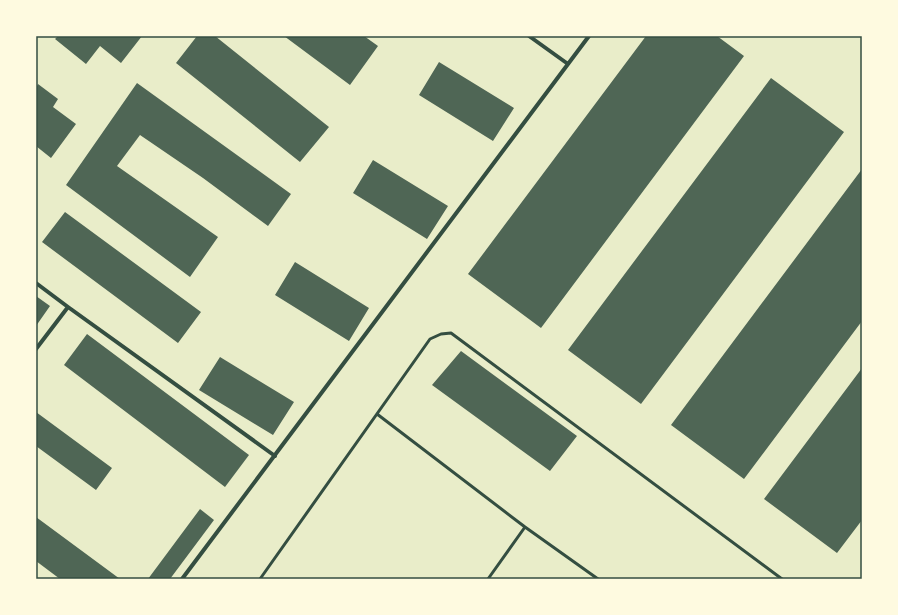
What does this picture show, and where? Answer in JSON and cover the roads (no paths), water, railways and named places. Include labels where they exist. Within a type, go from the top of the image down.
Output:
[{"type":"street","points":[[529,36],[568,64]]},
{"type":"street","points":[[182,579],[589,36]]},
{"type":"street","points":[[36,282],[68,307],[274,456]]},
{"type":"street","points":[[36,349],[68,307]]},
{"type":"lane","points":[[260,579],[430,339],[440,334],[451,333],[782,579]]},
{"type":"lane","points":[[377,414],[525,527],[598,579]]},
{"type":"lane","points":[[488,579],[525,527]]}]
